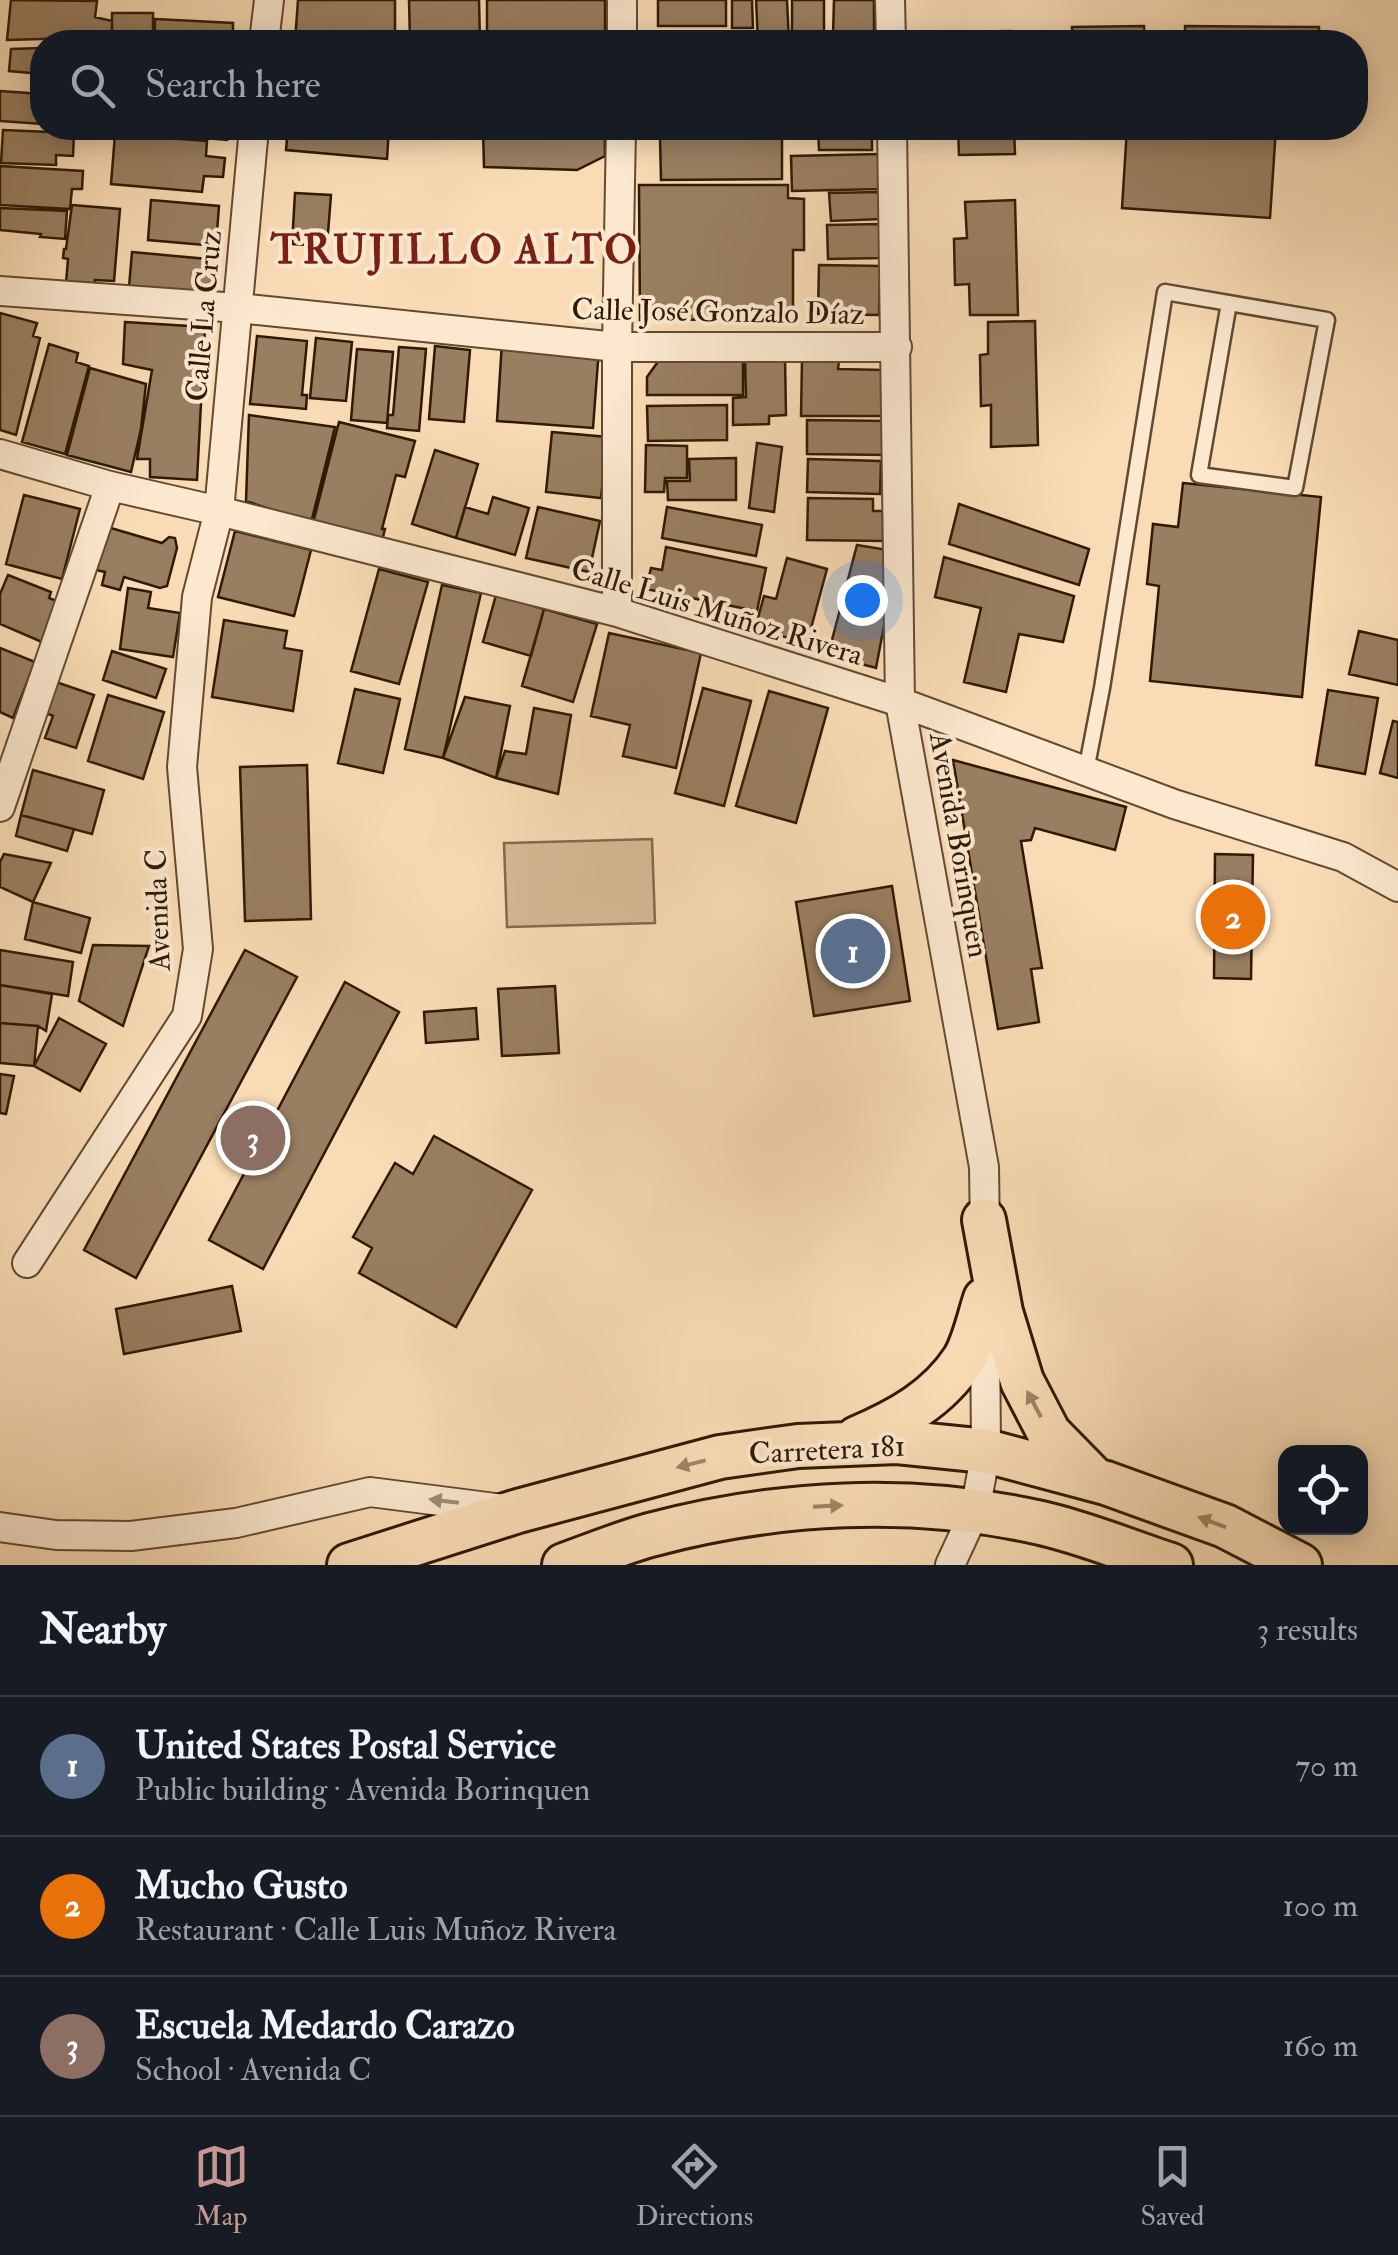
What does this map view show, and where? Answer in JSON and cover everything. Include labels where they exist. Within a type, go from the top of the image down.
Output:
[{"type":"main road","points":[[984,1220],[1001,1312],[1022,1381],[1049,1433],[1094,1480]]},
{"type":"main road","points":[[842,1444],[896,1422],[928,1400],[965,1357],[985,1299]]},
{"type":"main road","name":"Carretera 181","points":[[349,1565],[518,1510],[720,1457],[798,1446],[897,1442],[986,1451],[1094,1480],[1225,1526],[1300,1565]]},
{"type":"main road","name":"Carretera 181","points":[[564,1565],[647,1536],[711,1521],[818,1506],[886,1504],[975,1511],[1044,1524],[1171,1565]]},
{"type":"street","points":[[265,30],[269,0]]},
{"type":"street","points":[[622,0],[622,30]]},
{"type":"street","points":[[890,0],[890,30]]},
{"type":"street","name":"Calle La Cruz","points":[[218,511],[253,140]]},
{"type":"street","points":[[617,612],[622,140]]},
{"type":"street","name":"Avenida Borinquen","points":[[892,140],[900,702],[984,1167],[986,1451],[975,1511],[950,1565]]},
{"type":"street","name":"Calle José Gonzalo Díaz","points":[[0,291],[238,308],[617,347],[897,348]]},
{"type":"street","name":"Calle Luis Muñoz Rivera","points":[[0,454],[110,486],[617,612],[900,702],[1174,804],[1343,857],[1398,887]]},
{"type":"street","points":[[0,807],[110,486]]},
{"type":"street","name":"Avenida C","points":[[28,1263],[187,1016],[198,949],[182,767],[197,597],[218,511]]},
{"type":"street","points":[[0,1528],[56,1535],[131,1536],[236,1524],[370,1492],[518,1510]]},
{"type":"lane","points":[[1086,771],[1165,292],[1229,303],[1327,320],[1295,488],[1199,474],[1229,303]]},
{"type":"shaded area","points":[[652,839],[655,923],[507,927],[504,843]]},
{"type":"building","points":[[11,0],[97,1],[95,17],[112,21],[112,30],[30,30],[30,39],[7,40]]},
{"type":"building","points":[[298,0],[395,0],[395,30],[296,30]]},
{"type":"building","points":[[409,0],[479,0],[480,30],[410,30]]},
{"type":"building","points":[[487,0],[605,0],[605,30],[487,30]]},
{"type":"building","points":[[658,0],[726,0],[726,26],[658,26]]},
{"type":"building","points":[[732,0],[752,0],[753,28],[732,28]]},
{"type":"building","points":[[756,0],[787,0],[788,30],[757,30]]},
{"type":"building","points":[[792,0],[824,0],[824,30],[792,30]]},
{"type":"building","points":[[834,0],[874,0],[874,30],[833,30]]},
{"type":"building","points":[[112,13],[153,13],[153,30],[112,30]]},
{"type":"building","points":[[155,19],[233,23],[233,30],[155,30]]},
{"type":"building","points":[[1144,26],[1144,30],[1072,30]]},
{"type":"building","points":[[1185,26],[1319,27],[1319,30],[1185,30]]},
{"type":"building","points":[[30,48],[30,73],[9,71],[11,49]]},
{"type":"building","points":[[0,91],[30,93],[30,123],[0,121]]},
{"type":"building","points":[[3,130],[30,131],[30,140],[74,140],[73,156],[56,155],[56,165],[1,163]]},
{"type":"building","points":[[115,140],[207,141],[206,156],[225,158],[223,177],[204,176],[202,192],[111,184]]},
{"type":"building","points":[[287,140],[388,140],[387,159],[286,150]]},
{"type":"building","points":[[483,140],[605,140],[605,156],[577,170],[484,167]]},
{"type":"building","points":[[660,140],[782,140],[782,179],[661,180]]},
{"type":"building","points":[[819,140],[872,140],[872,150],[819,150]]},
{"type":"building","points":[[958,140],[1014,140],[1015,154],[959,155]]},
{"type":"building","points":[[1126,140],[1275,140],[1270,218],[1122,208]]},
{"type":"building","points":[[880,154],[881,189],[792,191],[791,156]]},
{"type":"building","points":[[0,166],[83,171],[82,189],[72,189],[70,209],[0,205]]},
{"type":"building","points":[[639,185],[788,185],[788,198],[804,199],[804,250],[793,250],[793,319],[640,320]]},
{"type":"building","points":[[881,192],[882,219],[831,221],[829,193]]},
{"type":"building","points":[[295,193],[331,195],[327,246],[292,244]]},
{"type":"building","points":[[151,200],[219,206],[216,246],[148,240]]},
{"type":"building","points":[[1015,200],[1018,315],[970,315],[969,284],[955,285],[954,239],[967,238],[965,202]]},
{"type":"building","points":[[72,205],[120,209],[114,281],[95,280],[94,285],[66,283],[68,259],[63,258]]},
{"type":"building","points":[[0,208],[67,211],[65,239],[0,230]]},
{"type":"building","points":[[881,224],[882,258],[828,259],[827,225]]},
{"type":"building","points":[[132,252],[218,260],[214,297],[129,287]]},
{"type":"building","points":[[819,265],[880,266],[879,315],[818,314]]},
{"type":"building","points":[[0,313],[37,323],[33,336],[40,338],[16,435],[0,430]]},
{"type":"building","points":[[1035,321],[1038,445],[991,447],[991,405],[981,406],[980,355],[988,354],[988,322]]},
{"type":"building","points":[[125,322],[205,327],[197,480],[150,477],[150,459],[137,459],[152,370],[123,364]]},
{"type":"building","points":[[257,336],[307,341],[302,395],[307,395],[306,409],[250,404]]},
{"type":"building","points":[[316,338],[352,342],[346,401],[310,398]]},
{"type":"building","points":[[502,342],[599,348],[593,428],[497,421]]},
{"type":"building","points":[[49,344],[78,353],[76,362],[89,366],[65,454],[22,442]]},
{"type":"building","points":[[435,346],[470,350],[464,422],[429,419]]},
{"type":"building","points":[[399,347],[426,349],[419,431],[387,428],[388,415],[393,415]]},
{"type":"building","points":[[357,349],[393,352],[387,423],[351,420]]},
{"type":"building","points":[[743,354],[743,395],[647,395],[647,377],[662,356]]},
{"type":"building","points":[[785,357],[786,415],[769,416],[769,424],[733,425],[733,398],[746,397],[745,358]]},
{"type":"building","points":[[802,360],[839,361],[838,369],[884,370],[883,416],[801,416]]},
{"type":"building","points":[[90,368],[146,384],[131,472],[67,455]]},
{"type":"building","points":[[727,405],[727,440],[648,441],[647,406]]},
{"type":"building","points":[[249,415],[335,427],[311,523],[246,501]]},
{"type":"building","points":[[807,420],[889,421],[888,455],[807,454]]},
{"type":"building","points":[[339,422],[415,441],[405,477],[396,475],[382,541],[313,523]]},
{"type":"building","points":[[552,432],[607,437],[601,498],[546,492]]},
{"type":"building","points":[[757,443],[782,447],[774,512],[749,508]]},
{"type":"building","points":[[646,445],[687,446],[687,478],[665,478],[664,492],[645,492]]},
{"type":"building","points":[[435,450],[478,464],[456,538],[412,524]]},
{"type":"building","points":[[736,458],[736,500],[668,500],[667,481],[690,481],[689,459]]},
{"type":"building","points":[[808,459],[881,461],[880,494],[807,492]]},
{"type":"building","points":[[1183,483],[1321,497],[1302,697],[1150,681],[1159,586],[1147,584],[1153,524],[1178,527]]},
{"type":"building","points":[[24,495],[80,509],[62,579],[6,564]]},
{"type":"building","points":[[493,497],[529,508],[515,555],[456,538],[465,507],[488,514]]},
{"type":"building","points":[[808,498],[873,499],[873,511],[883,511],[883,541],[807,540]]},
{"type":"building","points":[[959,504],[1089,549],[1079,585],[949,544]]},
{"type":"building","points":[[538,507],[600,521],[589,572],[526,558]]},
{"type":"building","points":[[667,507],[762,525],[756,556],[662,538]]},
{"type":"building","points":[[104,526],[162,543],[169,537],[175,538],[177,548],[167,586],[160,588],[124,577],[120,590],[102,585],[105,572],[92,569]]},
{"type":"building","points":[[235,531],[311,550],[294,616],[218,597]]},
{"type":"building","points":[[857,545],[888,550],[891,589],[876,668],[828,655]]},
{"type":"building","points":[[666,547],[766,568],[757,611],[646,589],[651,568],[662,570]]},
{"type":"building","points":[[944,557],[1074,596],[1063,642],[1019,634],[1006,692],[964,682],[981,608],[935,597]]},
{"type":"building","points":[[787,558],[827,569],[807,643],[755,629],[764,596],[776,599]]},
{"type":"building","points":[[379,569],[428,582],[399,684],[351,671]]},
{"type":"building","points":[[8,575],[51,592],[49,598],[59,602],[42,642],[0,624],[0,594]]},
{"type":"building","points":[[442,585],[481,593],[443,758],[405,749]]},
{"type":"building","points":[[128,588],[151,592],[148,608],[180,613],[173,657],[120,649]]},
{"type":"building","points":[[496,595],[544,609],[531,656],[483,642]]},
{"type":"building","points":[[544,609],[597,624],[573,702],[522,686]]},
{"type":"building","points":[[224,620],[287,631],[284,648],[302,651],[293,711],[212,697]]},
{"type":"building","points":[[1359,631],[1398,640],[1398,685],[1349,674]]},
{"type":"building","points":[[609,633],[701,653],[676,768],[623,756],[630,725],[591,716]]},
{"type":"building","points":[[0,648],[35,662],[13,718],[0,712]]},
{"type":"building","points":[[112,651],[166,669],[156,698],[103,680]]},
{"type":"building","points":[[56,682],[94,695],[76,748],[45,738],[53,716],[46,713]]},
{"type":"building","points":[[703,688],[751,701],[724,806],[675,793]]},
{"type":"building","points":[[355,689],[400,699],[383,773],[338,763]]},
{"type":"building","points":[[1328,690],[1378,698],[1365,774],[1316,765]]},
{"type":"building","points":[[769,691],[828,708],[796,823],[736,806]]},
{"type":"building","points":[[108,695],[164,712],[143,779],[88,761]]},
{"type":"building","points":[[465,697],[510,706],[496,778],[443,758]]},
{"type":"building","points":[[534,708],[571,715],[558,794],[496,778],[505,751],[526,754]]},
{"type":"building","points":[[1393,721],[1398,722],[1398,778],[1380,773]]},
{"type":"building","points":[[953,760],[1126,807],[1115,850],[1035,828],[1031,840],[1021,841],[1042,968],[1031,969],[1039,1022],[998,1029]]},
{"type":"building","points":[[307,765],[311,919],[245,921],[240,767]]},
{"type":"building","points":[[33,770],[104,790],[92,834],[21,815]]},
{"type":"building","points":[[21,815],[74,829],[67,851],[16,836]]},
{"type":"building","points":[[4,854],[51,863],[33,902],[0,887],[0,862]]},
{"type":"building","points":[[1215,854],[1253,855],[1251,979],[1214,978]]},
{"type":"building","points":[[892,886],[910,1001],[814,1016],[796,902]]},
{"type":"building","points":[[33,902],[90,918],[81,953],[25,939]]},
{"type":"building","points":[[93,945],[149,946],[123,1026],[79,1001]]},
{"type":"building","points":[[0,950],[73,962],[68,996],[0,985]]},
{"type":"building","points":[[245,950],[297,977],[136,1278],[84,1250]]},
{"type":"building","points":[[345,982],[399,1012],[263,1269],[209,1240]]},
{"type":"building","points":[[0,985],[52,994],[46,1031],[38,1026],[0,1023]]},
{"type":"building","points":[[555,986],[559,1053],[502,1056],[498,989]]},
{"type":"building","points":[[476,1008],[478,1039],[426,1043],[424,1012]]},
{"type":"building","points":[[59,1018],[106,1044],[80,1091],[34,1066]]},
{"type":"building","points":[[0,1023],[38,1026],[34,1066],[0,1063]]},
{"type":"building","points":[[0,1074],[14,1076],[6,1114],[0,1113]]},
{"type":"building","points":[[434,1136],[532,1190],[456,1327],[359,1273],[372,1248],[353,1237],[395,1163],[413,1174]]},
{"type":"building","points":[[232,1286],[241,1331],[124,1354],[116,1309]]},
{"type":"place","name":"Mucho Gusto","points":[[1233,917]]},
{"type":"place","name":"United States Postal Service","points":[[853,951]]},
{"type":"place","name":"Escuela Medardo Carazo","points":[[253,1138]]},
{"type":"district","name":"TRUJILLO ALTO","points":[[455,250]]}]
